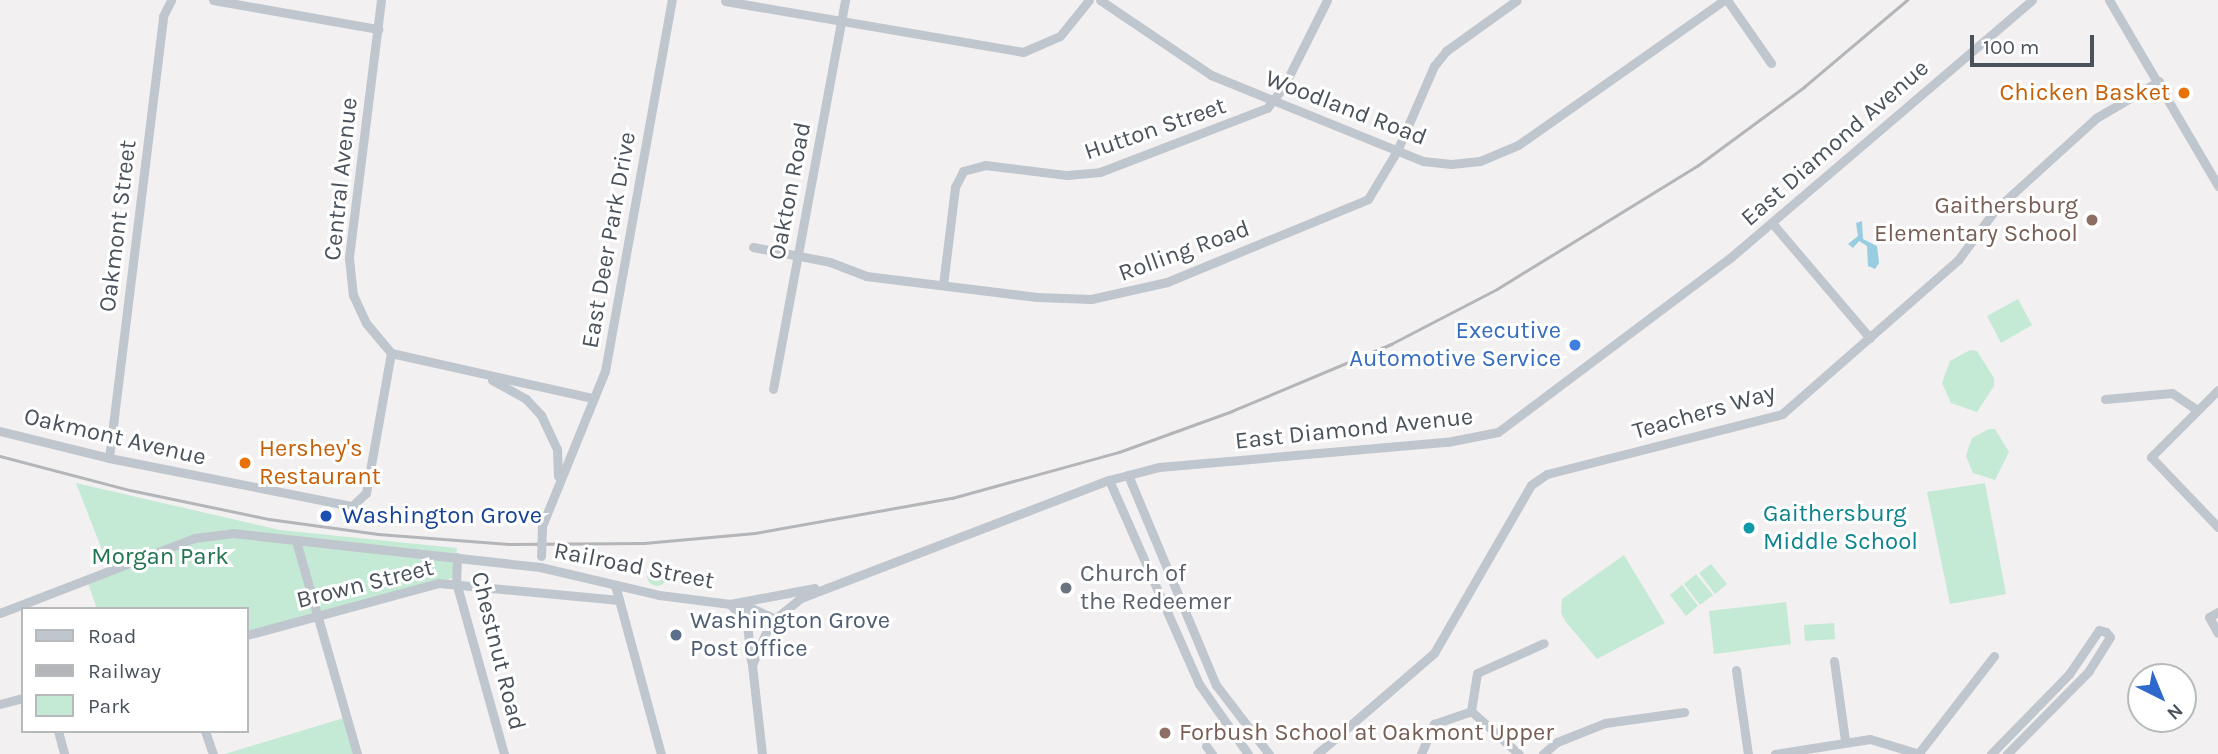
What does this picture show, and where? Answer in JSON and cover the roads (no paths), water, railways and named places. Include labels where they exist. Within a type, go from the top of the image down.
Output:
[{"type":"street","name":"Oakmont Street","points":[[109,458],[163,16],[171,0]]},
{"type":"street","points":[[213,0],[377,29]]},
{"type":"street","name":"Central Avenue","points":[[381,0],[350,271],[353,295],[366,323],[391,353]]},
{"type":"street","name":"East Deer Park Drive","points":[[540,562],[542,526],[605,371],[672,0]]},
{"type":"street","name":"Oakton Road","points":[[773,389],[845,0]]},
{"type":"street","points":[[725,1],[841,23],[1023,51],[1060,36],[1089,0]]},
{"type":"street","name":"Woodland Road","points":[[1100,0],[1187,62],[1275,102],[1397,150],[1451,164],[1506,152],[1725,0]]},
{"type":"street","points":[[1275,102],[1327,0]]},
{"type":"street","name":"Rolling Road","points":[[753,247],[797,256],[866,276],[1050,298],[1126,295],[1353,207],[1379,186],[1434,65],[1517,0]]},
{"type":"street","points":[[1725,0],[1771,62]]},
{"type":"street","name":"East Diamond Avenue","points":[[772,621],[820,588],[1128,475],[1159,467],[1447,442],[1498,432],[1772,223],[2032,0]]},
{"type":"street","points":[[2109,0],[2159,81],[2218,186]]},
{"type":"street","name":"Teachers Way","points":[[1317,754],[1434,653],[1531,485],[1547,474],[1782,414],[1958,260],[1995,210],[2096,118],[2159,81]]},
{"type":"street","name":"Hutton Street","points":[[943,285],[958,178],[970,167],[1076,175],[1100,172],[1275,102]]},
{"type":"street","points":[[1772,223],[1870,338]]},
{"type":"street","name":"Oakmont Avenue","points":[[0,431],[109,458],[352,506],[366,494],[391,353]]},
{"type":"street","points":[[391,353],[487,378],[524,380],[593,398]]},
{"type":"street","name":"East Deer Park Drive","points":[[487,378],[510,388],[541,415],[557,449],[559,480]]},
{"type":"street","points":[[2218,390],[2151,457],[2218,527]]},
{"type":"street","points":[[2105,399],[2172,393],[2197,410]]},
{"type":"street","points":[[1128,475],[1216,685],[1269,754]]},
{"type":"street","points":[[1109,480],[1199,684],[1248,754]]},
{"type":"street","name":"Railroad Street","points":[[0,613],[194,538],[232,533],[457,557],[540,562],[615,585],[734,604],[772,621]]},
{"type":"street","points":[[296,541],[357,754]]},
{"type":"street","name":"Chestnut Road","points":[[457,557],[456,582],[504,754]]},
{"type":"street","name":"Brown Street","points":[[248,635],[456,582],[619,600]]},
{"type":"street","points":[[615,585],[661,754]]},
{"type":"street","points":[[762,754],[747,623],[734,604],[820,588]]},
{"type":"street","points":[[2214,615],[2218,633]]},
{"type":"street","points":[[751,665],[772,621]]},
{"type":"street","points":[[1991,754],[2069,674],[2099,630],[2106,632],[2110,637],[2089,671],[2007,754]]},
{"type":"street","points":[[1471,711],[1477,673],[1544,643]]},
{"type":"street","points":[[1775,754],[1844,740],[1895,743],[1918,754],[1994,656]]},
{"type":"street","points":[[1834,661],[1844,740]]},
{"type":"street","points":[[1736,670],[1748,754]]},
{"type":"street","points":[[0,704],[21,699]]},
{"type":"street","points":[[1421,754],[1434,724],[1471,711]]},
{"type":"street","points":[[1471,711],[1519,754]]},
{"type":"street","points":[[1543,754],[1556,741],[1605,723],[1684,712]]},
{"type":"street","points":[[59,733],[64,754]]},
{"type":"street","points":[[206,733],[213,754]]},
{"type":"water","points":[[1862,221],[1863,239],[1877,246],[1879,263],[1875,269],[1868,266],[1867,246],[1859,241],[1853,248],[1848,244],[1858,236],[1856,223]]},
{"type":"railway","points":[[0,456],[130,490],[269,519],[378,534],[509,544],[644,543],[755,533],[952,498],[1119,452],[1232,411],[1391,344],[1497,289],[1697,166],[1804,87],[1907,0]]},
{"type":"place","name":"Chicken Basket","points":[[2184,93]]},
{"type":"place","name":"Gaithersburg Elementary School","points":[[2092,220]]},
{"type":"place","name":"Executive Automotive Service","points":[[1575,345]]},
{"type":"place","name":"Hershey's Restaurant","points":[[245,463]]},
{"type":"place","name":"Washington Grove","points":[[326,516]]},
{"type":"place","name":"Gaithersburg Middle School","points":[[1749,528]]},
{"type":"place","name":"Church of the Redeemer","points":[[1066,588]]},
{"type":"place","name":"Washington Grove Post Office","points":[[676,635]]},
{"type":"place","name":"Forbush School at Oakmont Upper","points":[[1165,733]]},
{"type":"park label","name":"Morgan Park","points":[[160,557]]}]
